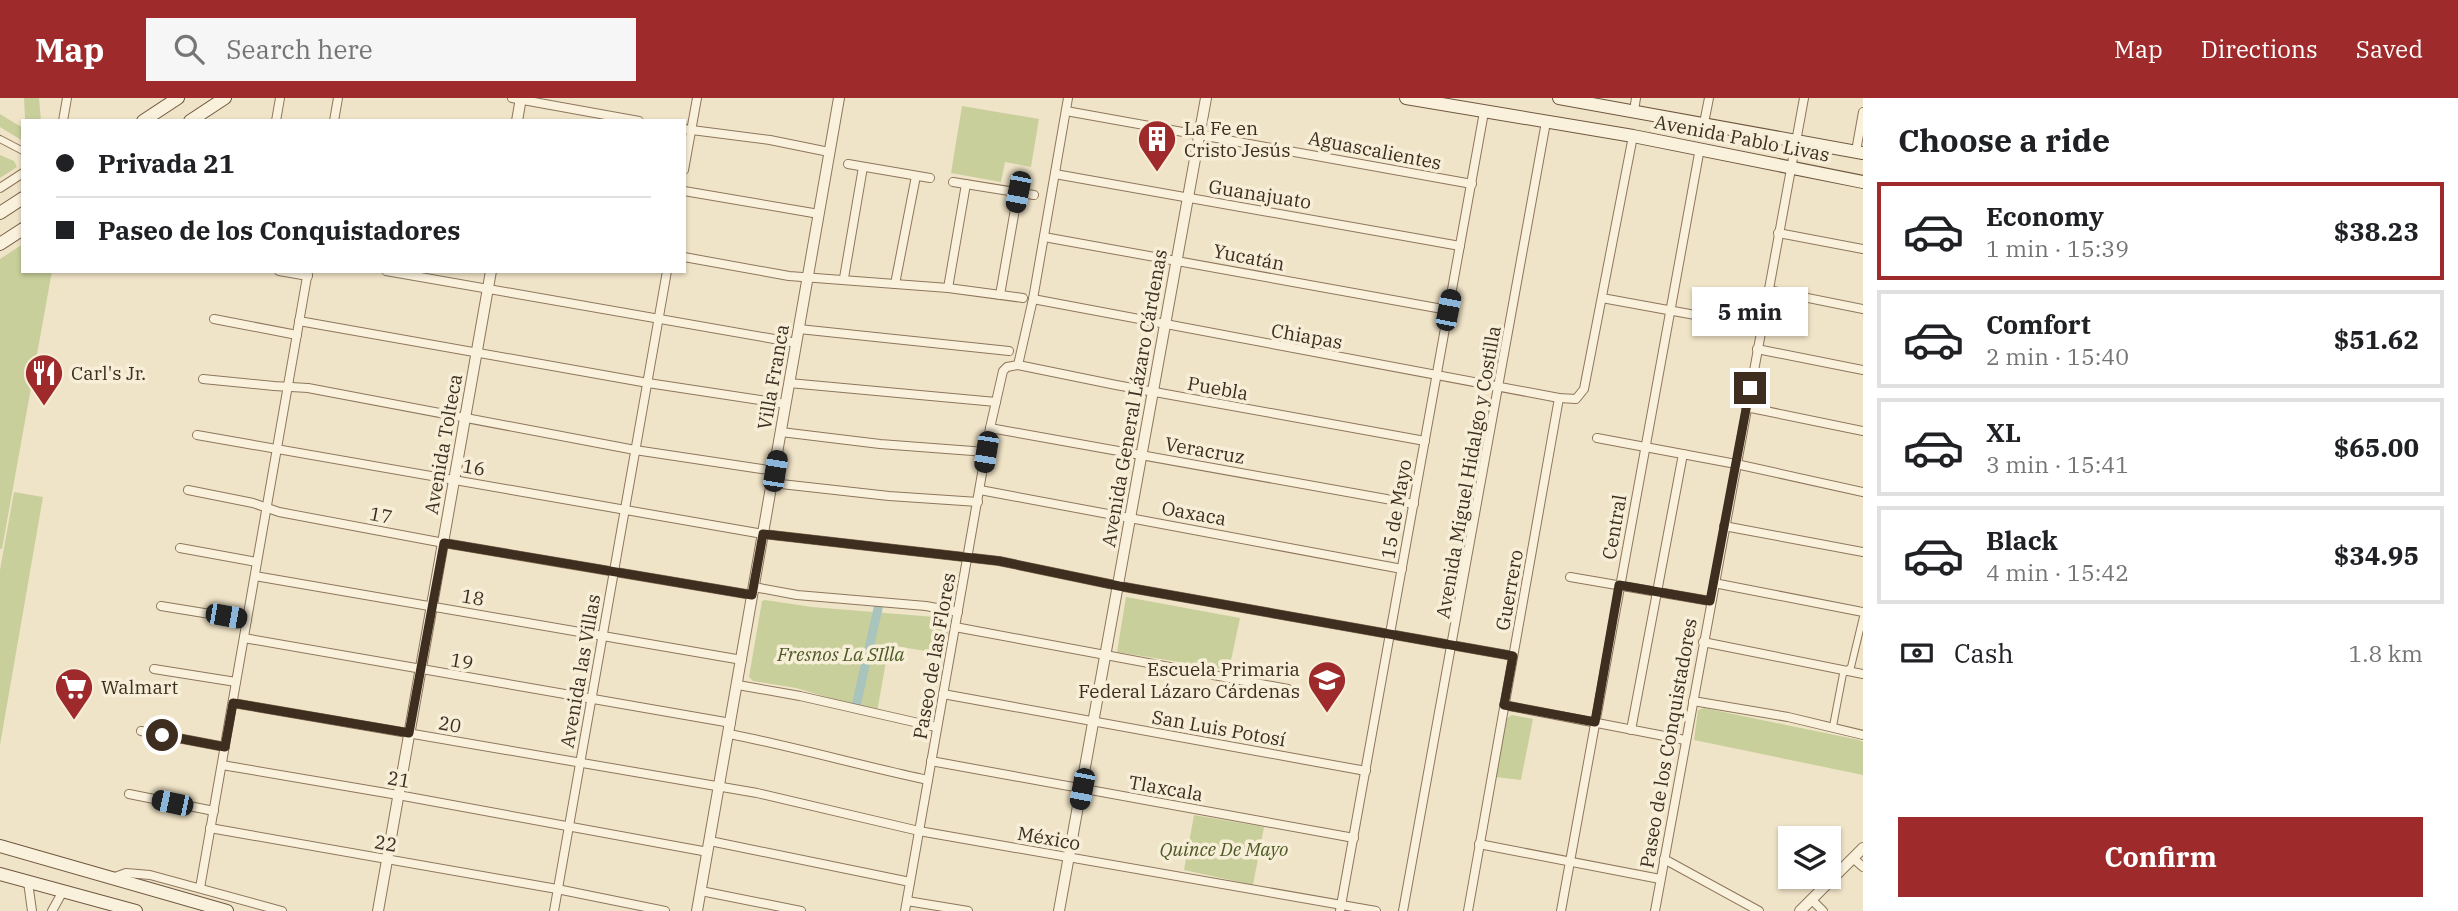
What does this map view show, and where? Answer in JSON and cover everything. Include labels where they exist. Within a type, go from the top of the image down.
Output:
[{"type":"main road","points":[[156,116],[178,98]]},
{"type":"main road","points":[[193,119],[225,98]]},
{"type":"main road","name":"Avenida Pablo Livas","points":[[1406,98],[1700,148],[1863,182]]},
{"type":"main road","name":"Avenida Pablo Livas","points":[[1559,98],[1635,104],[1704,124],[1860,152]]},
{"type":"main road","points":[[0,213],[21,199]]},
{"type":"main road","points":[[0,244],[21,230]]},
{"type":"main road","points":[[0,846],[227,911]]},
{"type":"main road","points":[[0,874],[136,911]]},
{"type":"street","points":[[63,119],[67,98]]},
{"type":"street","points":[[276,119],[280,98]]},
{"type":"street","points":[[334,119],[338,98]]},
{"type":"street","points":[[686,150],[688,130],[697,98]]},
{"type":"street","name":"Villa Franca","points":[[697,911],[839,98]]},
{"type":"street","points":[[1018,365],[1028,299],[1044,237],[1068,98]]},
{"type":"street","name":"Avenida General Lázaro Cárdenas","points":[[1059,911],[1206,98]]},
{"type":"street","points":[[1704,124],[1709,98]]},
{"type":"street","name":"Paseo de los Conquistadores","points":[[1655,911],[1804,98]]},
{"type":"street","points":[[517,119],[518,99],[628,119]]},
{"type":"street","name":"Aguascalientes","points":[[1066,111],[1472,184]]},
{"type":"street","name":"15 de Mayo","points":[[1341,908],[1484,111]]},
{"type":"street","points":[[1860,152],[1863,112]]},
{"type":"street","name":"Avenida Miguel Hidalgo y Costilla","points":[[1403,911],[1546,122]]},
{"type":"street","points":[[688,130],[829,152]]},
{"type":"street","points":[[1633,136],[1602,298],[1761,327]]},
{"type":"street","points":[[0,139],[21,150]]},
{"type":"street","name":"Central","points":[[1561,911],[1700,148]]},
{"type":"street","points":[[848,164],[930,178]]},
{"type":"street","points":[[844,278],[863,167]]},
{"type":"street","points":[[0,188],[21,174]]},
{"type":"street","name":"Guanajuato","points":[[1055,174],[1460,246]]},
{"type":"street","points":[[895,284],[916,176]]},
{"type":"street","points":[[953,182],[1034,195]]},
{"type":"street","points":[[948,288],[966,184]]},
{"type":"street","points":[[686,191],[819,214]]},
{"type":"street","points":[[1000,295],[1018,192]]},
{"type":"street","points":[[1778,233],[1863,249]]},
{"type":"street","name":"Yucatán","points":[[1044,237],[1448,310]]},
{"type":"street","name":"Chiapas","points":[[686,257],[807,278],[844,278],[1028,299],[1437,376],[1576,399],[1584,389],[1602,298]]},
{"type":"street","points":[[397,273],[797,343]]},
{"type":"street","name":"Avenida Tolteca","points":[[378,911],[491,273]]},
{"type":"street","name":"Avenida las Villas","points":[[554,911],[667,273]]},
{"type":"street","points":[[200,888],[308,274]]},
{"type":"street","points":[[1768,290],[1863,309]]},
{"type":"street","points":[[214,319],[297,335]]},
{"type":"street","points":[[299,321],[648,383],[786,404]]},
{"type":"street","points":[[799,329],[1009,351]]},
{"type":"street","points":[[1757,349],[1863,370]]},
{"type":"street","name":"Puebla","points":[[1007,367],[1018,365],[1424,441]]},
{"type":"street","name":"Paseo de las Flores","points":[[905,911],[990,428],[1003,371],[1007,367]]},
{"type":"street","points":[[203,379],[308,388],[635,450],[775,471]]},
{"type":"street","points":[[789,383],[996,402]]},
{"type":"street","name":"Guerrero","points":[[1468,911],[1559,398]]},
{"type":"street","points":[[1746,407],[1863,431]]},
{"type":"street","name":"Veracruz","points":[[990,428],[1413,504]]},
{"type":"street","points":[[781,432],[856,442],[986,452]]},
{"type":"street","name":"16","points":[[197,435],[763,534],[968,555],[1119,586],[1513,656]]},
{"type":"street","points":[[1597,438],[1736,464],[1863,492]]},
{"type":"street","points":[[1631,730],[1683,454]]},
{"type":"street","points":[[772,483],[889,496],[978,502]]},
{"type":"street","name":"17","points":[[188,490],[444,543],[613,573],[753,591],[926,606],[958,612]]},
{"type":"street","name":"Oaxaca","points":[[980,490],[1402,569]]},
{"type":"street","points":[[1724,526],[1863,552]]},
{"type":"street","points":[[180,548],[257,562]]},
{"type":"street","name":"18","points":[[255,576],[742,660]]},
{"type":"street","points":[[1570,578],[1710,601]]},
{"type":"street","points":[[1714,583],[1863,615],[1852,667],[1843,674],[1833,726]]},
{"type":"street","points":[[161,606],[247,620]]},
{"type":"street","points":[[956,627],[1288,689]]},
{"type":"street","name":"19","points":[[244,638],[591,699],[730,728],[866,767],[928,780]]},
{"type":"street","points":[[1703,642],[1863,674]]},
{"type":"street","points":[[154,669],[236,682]]},
{"type":"street","points":[[738,685],[800,696],[936,727]]},
{"type":"street","name":"San Luis Potosí","points":[[943,694],[1366,771]]},
{"type":"street","points":[[1693,701],[1833,726],[1863,734]]},
{"type":"street","name":"20","points":[[233,703],[719,787]]},
{"type":"street","points":[[1504,705],[1685,740]]},
{"type":"street","points":[[141,731],[225,747]]},
{"type":"street","name":"Tlaxcala","points":[[931,761],[1354,838]]},
{"type":"street","name":"21","points":[[222,765],[569,828],[709,847],[909,882]]},
{"type":"street","name":"México","points":[[719,787],[757,793],[919,831],[1341,908],[1376,911]]},
{"type":"street","points":[[129,794],[214,811]]},
{"type":"street","name":"22","points":[[210,828],[557,889],[665,911]]},
{"type":"street","points":[[1479,844],[1660,879]]},
{"type":"street","points":[[1800,911],[1863,848]]},
{"type":"street","points":[[1853,858],[1863,867]]},
{"type":"street","points":[[1664,859],[1759,911]]},
{"type":"street","points":[[112,878],[126,873],[140,873],[282,911]]},
{"type":"street","points":[[28,882],[32,911]]},
{"type":"street","points":[[52,911],[63,891]]},
{"type":"street","points":[[701,891],[801,911]]},
{"type":"street","points":[[1812,900],[1823,911]]},
{"type":"street","points":[[907,901],[968,911]]},
{"type":"green space","points":[[24,98],[39,98],[41,119],[25,119]]},
{"type":"green space","points":[[962,106],[1039,119],[1031,167],[1005,162],[1001,182],[951,173]]},
{"type":"green space","points":[[0,114],[21,127],[21,140],[0,127]]},
{"type":"green space","points":[[0,155],[14,161],[17,167],[0,178]]},
{"type":"green space","points":[[21,245],[21,273],[52,273],[2,549],[0,549],[0,259]]},
{"type":"green space","points":[[14,492],[43,497],[0,745],[0,570]]},
{"type":"green space","points":[[1126,597],[1240,618],[1229,670],[1117,652]]},
{"type":"green space","name":"Fresnos La SIlla","points":[[762,601],[812,607],[947,618],[950,622],[944,654],[889,645],[877,712],[796,688],[753,681],[749,677]]},
{"type":"green space","points":[[1704,708],[1859,740],[1863,742],[1863,775],[1694,740],[1698,710]]},
{"type":"green space","points":[[1512,715],[1533,719],[1521,780],[1495,777],[1507,718]]},
{"type":"green space","name":"Quince De Mayo","points":[[1194,815],[1264,827],[1253,885],[1184,870]]},
{"type":"waterway","points":[[856,706],[879,604]]},
{"type":"place","name":"La Fe en Cristo Jesús","points":[[1157,173]]},
{"type":"place","name":"Carl's Jr.","points":[[44,407]]},
{"type":"place","name":"Escuela Primaria Federal Lázaro Cárdenas","points":[[1327,714]]},
{"type":"place","name":"Walmart","points":[[74,721]]},
{"type":"route","points":[[162,735],[225,747],[233,703],[409,733],[444,543],[752,595],[763,534],[968,555],[1119,586],[1513,656],[1504,705],[1595,722],[1619,585],[1710,601],[1750,388]]}]
